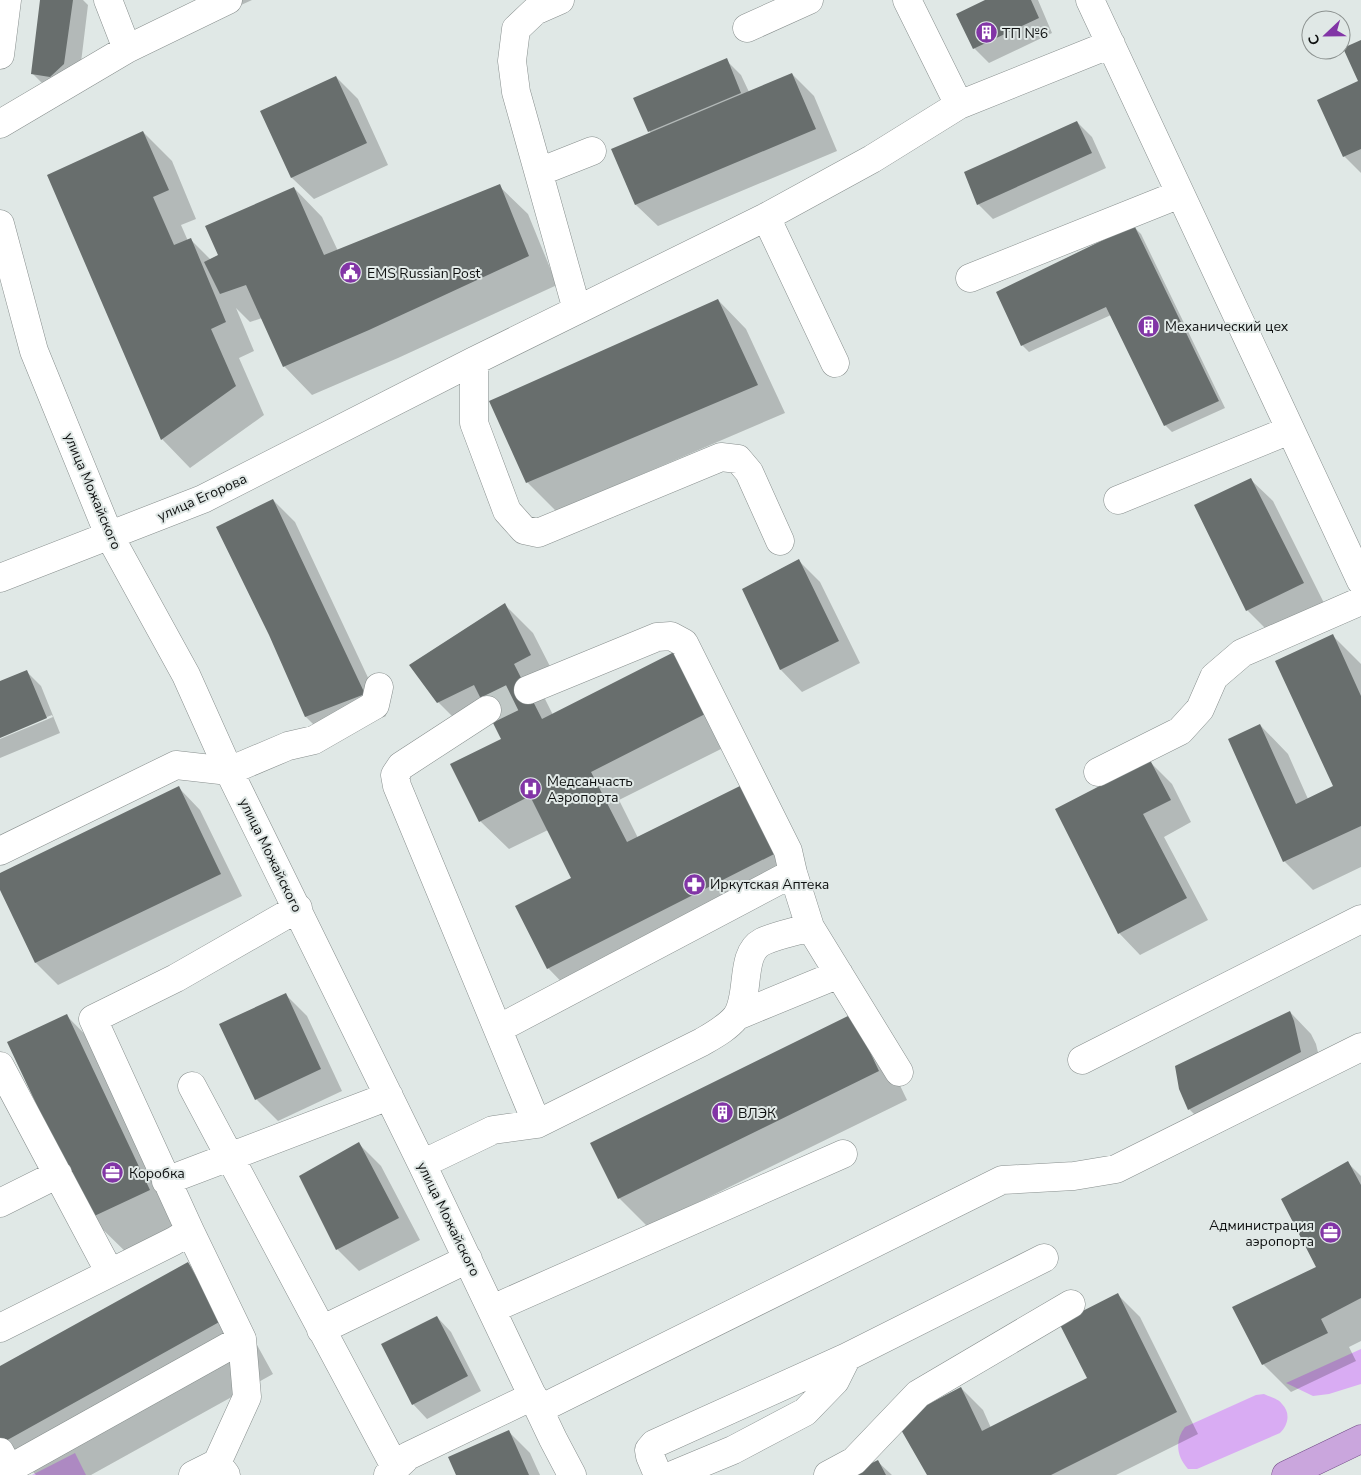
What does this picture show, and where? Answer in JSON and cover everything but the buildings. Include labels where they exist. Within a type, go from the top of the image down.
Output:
[{"type":"main road","points":[[1286,1475],[1361,1439]]},
{"type":"street","points":[[0,55],[7,0]]},
{"type":"street","points":[[108,0],[127,49]]},
{"type":"street","points":[[0,124],[127,49],[228,0]]},
{"type":"street","points":[[560,0],[535,11],[516,29],[512,61],[516,92],[577,310]]},
{"type":"street","points":[[747,28],[809,0]]},
{"type":"street","points":[[907,0],[959,105]]},
{"type":"street","points":[[1090,0],[1361,581]]},
{"type":"street","name":"улица Егорова","points":[[0,578],[203,499],[474,360],[766,217],[872,159],[959,105],[1111,44]]},
{"type":"street","points":[[539,172],[592,151]]},
{"type":"street","points":[[970,278],[1180,194]]},
{"type":"street","points":[[766,217],[835,363]]},
{"type":"street","name":"улица Можайского","points":[[0,224],[34,351],[109,535],[186,675],[229,771],[298,908],[572,1475]]},
{"type":"street","points":[[474,360],[474,423],[507,511],[524,530],[538,533],[721,456],[738,459],[749,472],[780,541]]},
{"type":"street","points":[[1118,500],[1290,430]]},
{"type":"street","points":[[1098,772],[1180,731],[1200,710],[1214,677],[1242,653],[1361,601]]},
{"type":"street","points":[[528,690],[658,637],[671,636],[684,644],[788,851],[810,927],[899,1072]]},
{"type":"street","points":[[0,851],[176,766],[229,771],[288,746],[314,740],[376,705],[379,687]]},
{"type":"street","points":[[487,710],[401,766],[395,775],[401,795],[537,1124]]},
{"type":"street","points":[[498,1029],[793,873]]},
{"type":"street","points":[[212,1471],[246,1397],[242,1339],[166,1181],[93,1020],[176,978],[298,908]]},
{"type":"street","points":[[1082,1060],[1361,918]]},
{"type":"street","points":[[737,1016],[744,998],[749,955],[760,942],[810,927]]},
{"type":"street","points":[[422,1164],[493,1130],[537,1124],[702,1042],[724,1029],[737,1016],[839,974]]},
{"type":"street","points":[[192,1086],[321,1330],[392,1471],[408,1456],[536,1402],[1002,1180],[1074,1176],[1116,1169],[1361,1047]]},
{"type":"street","points":[[0,1066],[110,1273]]},
{"type":"street","points":[[166,1181],[389,1096]]},
{"type":"street","points":[[492,1309],[843,1154]]},
{"type":"street","points":[[0,1203],[58,1174]]},
{"type":"street","points":[[0,1328],[174,1241],[190,1231]]},
{"type":"street","points":[[658,1475],[649,1450],[654,1444],[847,1358],[1044,1258]]},
{"type":"street","points":[[321,1330],[468,1259]]},
{"type":"street","points":[[828,1475],[854,1461],[918,1394],[1071,1304]]},
{"type":"street","points":[[0,1452],[10,1469],[242,1339]]},
{"type":"street","points":[[673,1475],[733,1450],[805,1412],[835,1381],[847,1358]]},
{"type":"shaded area","points":[[1361,1349],[1361,1384],[1329,1394],[1313,1396],[1286,1383]]},
{"type":"shaded area","points":[[1264,1394],[1279,1401],[1287,1411],[1287,1423],[1280,1433],[1197,1469],[1188,1469],[1181,1459],[1178,1449],[1179,1438],[1185,1427],[1256,1395]]},
{"type":"shaded area","points":[[75,1453],[86,1475],[32,1475]]},
{"type":"tunnel","points":[[487,710],[528,690]]},
{"type":"place","name":"ТП №6","points":[[986,33]]},
{"type":"place","name":"EMS Russian Рost","points":[[351,273]]},
{"type":"place","name":"Механический цех","points":[[1149,326]]},
{"type":"place","name":"Медсанчасть Аэропорта","points":[[531,789]]},
{"type":"place","name":"Иркутская Аптека","points":[[694,884]]},
{"type":"place","name":"ВЛЭК","points":[[722,1113]]},
{"type":"place","name":"Коробка","points":[[113,1173]]},
{"type":"place","name":"Администрация аэропорта","points":[[1330,1233]]}]
